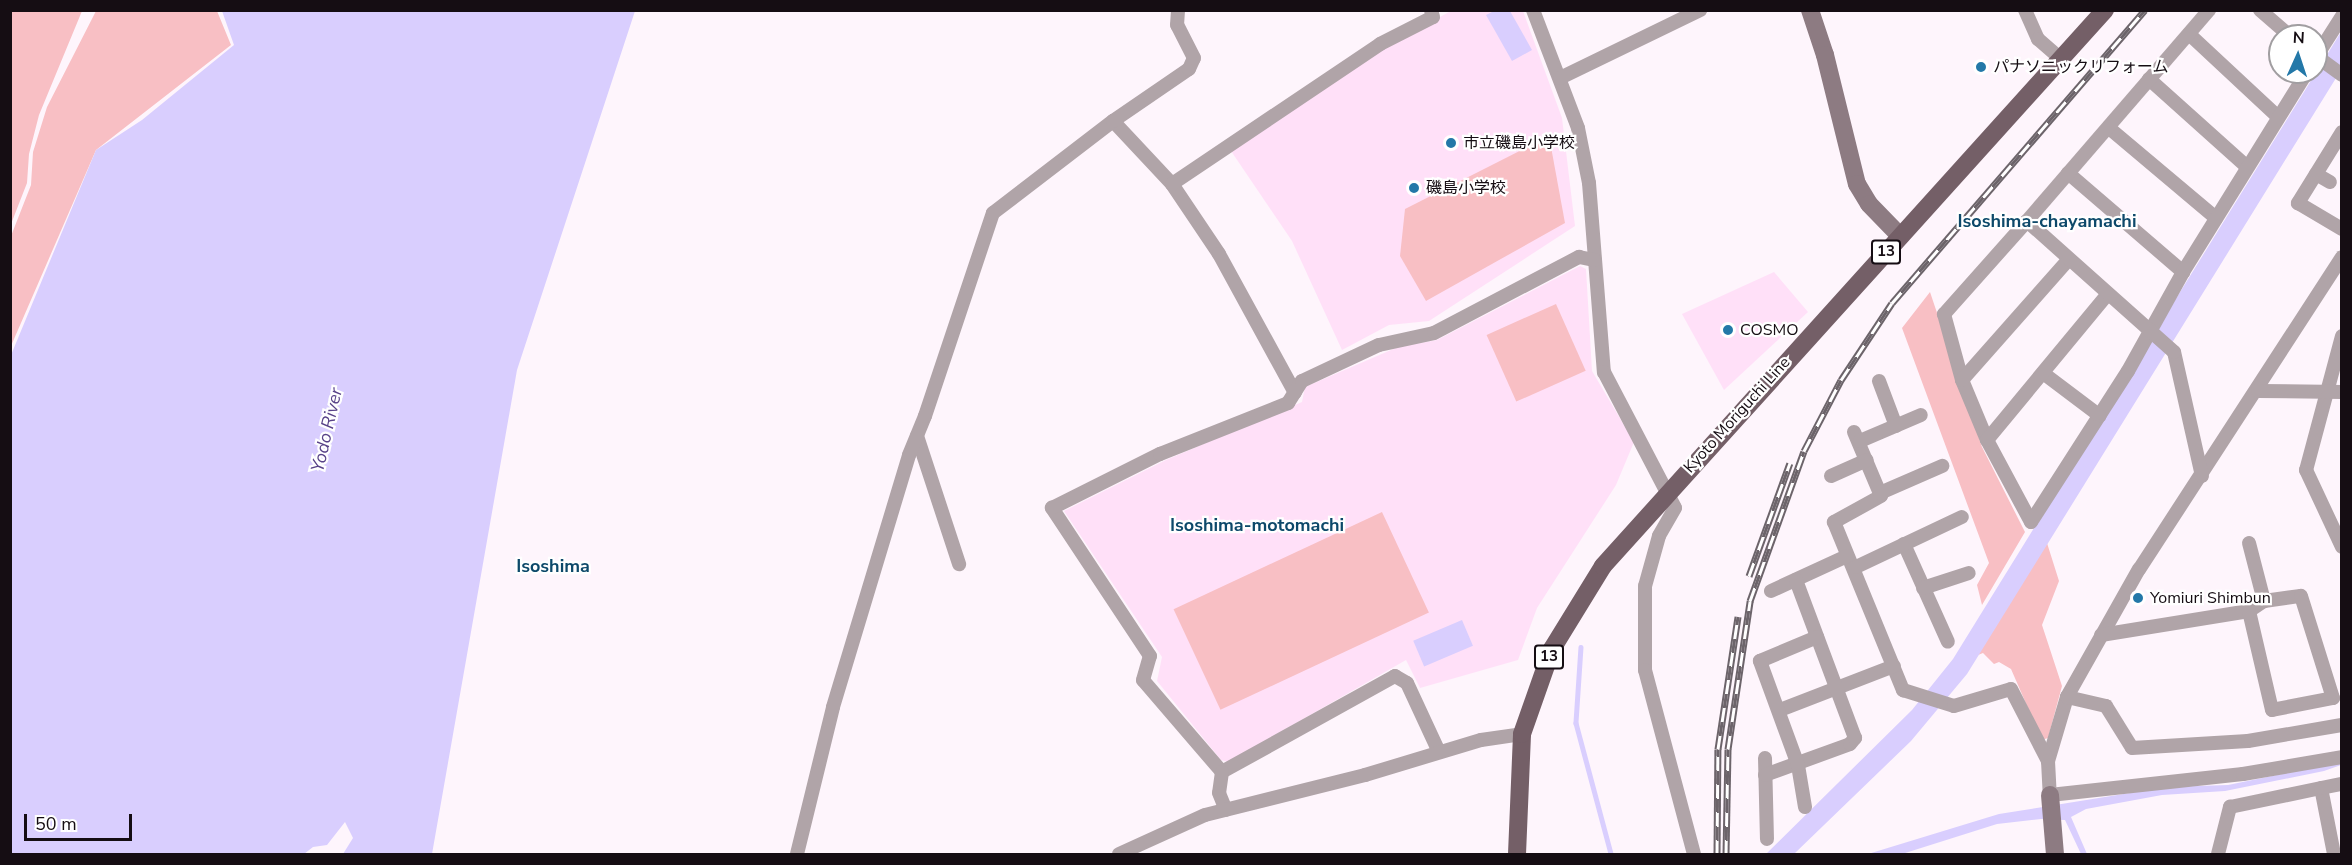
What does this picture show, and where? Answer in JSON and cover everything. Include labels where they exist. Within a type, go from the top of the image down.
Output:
[{"type":"main road","name":"Kyoto Moriguchi Line","points":[[1517,855],[1522,734],[1552,649],[1567,619],[1603,566],[1666,492],[2061,59],[2098,13]]},
{"type":"street","points":[[797,855],[833,707],[917,436],[993,213],[1113,121],[1189,69],[1194,58],[1177,25],[1178,10]]},
{"type":"street","points":[[1172,184],[1380,44],[1433,17],[1431,10]]},
{"type":"street","points":[[1533,10],[1560,78],[1585,161],[1604,372],[1675,512],[1653,554],[1643,608],[1645,670],[1694,855]]},
{"type":"street","points":[[1560,78],[1700,10]]},
{"type":"street","points":[[1810,10],[1826,55],[1857,184],[1869,204],[1900,236]]},
{"type":"street","points":[[2025,10],[2038,39],[2061,59]]},
{"type":"street","points":[[2209,10],[2109,128],[1944,314],[1962,380],[1987,440],[2031,522],[2100,416],[2246,166],[2299,84]]},
{"type":"street","points":[[2260,10],[2277,15]]},
{"type":"street","points":[[2328,39],[2342,16]]},
{"type":"street","points":[[2189,34],[2278,117]]},
{"type":"street","points":[[2149,79],[2246,166]]},
{"type":"street","points":[[1113,121],[1172,184],[1219,254],[1295,393]]},
{"type":"street","points":[[2109,128],[2216,218]]},
{"type":"street","points":[[2342,132],[2298,203],[2342,229]]},
{"type":"street","points":[[2068,173],[2183,272]]},
{"type":"street","points":[[2316,174],[2330,182]]},
{"type":"street","points":[[2027,221],[2107,295],[2174,352],[2202,476]]},
{"type":"street","points":[[1226,810],[1219,793],[1222,772],[1143,680],[1150,656],[1052,508],[1160,454],[1288,403],[1302,381],[1379,345],[1434,333],[1579,257],[1595,260]]},
{"type":"street","points":[[2055,855],[2049,761],[2067,697],[2139,569],[2258,391],[2342,257]]},
{"type":"street","points":[[1962,380],[2068,260]]},
{"type":"street","points":[[1987,440],[2107,295]]},
{"type":"street","points":[[2342,336],[2335,392],[2306,470],[2342,547]]},
{"type":"street","points":[[2043,373],[2100,416]]},
{"type":"street","points":[[1879,381],[1896,426]]},
{"type":"street","points":[[2258,391],[2335,392]]},
{"type":"street","points":[[1921,415],[1896,426],[1857,437],[1881,496],[1834,522],[1903,690],[1954,706],[2011,689],[2049,761]]},
{"type":"street","points":[[917,436],[959,564]]},
{"type":"street","points":[[1831,476],[1867,460]]},
{"type":"street","points":[[1880,493],[1942,466]]},
{"type":"street","points":[[1771,591],[1796,580],[1904,544],[1962,517]]},
{"type":"street","points":[[2249,543],[2264,601]]},
{"type":"street","points":[[1904,544],[1948,642]]},
{"type":"street","points":[[1923,588],[1969,573]]},
{"type":"street","points":[[1766,776],[1850,744],[1855,738],[1796,580]]},
{"type":"street","points":[[2101,634],[2249,611],[2264,601],[2301,596],[2333,698],[2272,710],[2249,611]]},
{"type":"street","points":[[1805,807],[1798,765],[1780,710],[1760,661],[1817,637]]},
{"type":"street","points":[[1780,710],[1894,666]]},
{"type":"street","points":[[1222,772],[1395,676],[1407,683],[1439,752]]},
{"type":"street","points":[[2067,697],[2106,706],[2132,748],[2248,741],[2342,725]]},
{"type":"street","points":[[1119,855],[1196,819],[1439,752],[1522,734]]},
{"type":"street","points":[[2050,795],[2243,774],[2342,757]]},
{"type":"street","points":[[1765,758],[1767,839]]},
{"type":"street","points":[[2218,855],[2230,807],[2342,784]]},
{"type":"street","points":[[2321,788],[2334,855]]},
{"type":"shaded area","points":[[10,11],[82,11],[39,115],[29,154],[27,183],[11,224]]},
{"type":"shaded area","points":[[96,11],[217,11],[231,45],[96,150],[11,346],[11,236],[31,185],[33,152],[47,107]]},
{"type":"shaded area","name":"磯島小学校","points":[[1523,11],[1562,118],[1575,226],[1429,321],[1389,325],[1342,350],[1292,241],[1231,151],[1355,64],[1449,12]]},
{"type":"shaded area","points":[[1549,136],[1565,223],[1426,301],[1400,256],[1405,209]]},
{"type":"shaded area","points":[[1580,266],[1586,269],[1592,371],[1634,442],[1616,485],[1537,608],[1518,660],[1420,688],[1406,660],[1228,762],[1221,760],[1157,681],[1162,657],[1064,511],[1166,460],[1302,402],[1305,387],[1398,347],[1437,340]]},
{"type":"shaded area","points":[[1774,272],[1808,312],[1724,390],[1682,314]]},
{"type":"shaded area","points":[[1930,292],[1982,447],[2025,532],[1982,605],[1977,585],[1989,563],[1902,328]]},
{"type":"shaded area","points":[[1556,304],[1586,371],[1516,402],[1487,335]]},
{"type":"shaded area","points":[[1382,512],[1429,613],[1220,710],[1174,609]]},
{"type":"shaded area","points":[[2047,543],[2059,581],[2042,625],[2062,686],[2048,738],[2042,740],[2011,669],[1999,662],[1994,664],[1983,653],[1978,655]]},
{"type":"water","name":"Yodo River","points":[[222,11],[635,11],[517,370],[432,854],[343,854],[353,838],[345,822],[327,845],[313,847],[304,854],[11,854],[11,355],[96,150],[142,120],[234,45]]},
{"type":"water","points":[[1494,11],[1510,11],[1532,50],[1512,61],[1486,15]]},
{"type":"water","points":[[2341,32],[2341,70],[1967,674],[1911,741],[1794,854],[1766,854],[1912,710],[1953,659],[2309,84],[2328,84],[2328,53]]},
{"type":"water","points":[[1462,620],[1473,646],[1424,666],[1413,641]]},
{"type":"water","points":[[2341,762],[2341,765],[2324,771],[2225,791],[2162,795],[2086,809],[2071,817],[2087,854],[2081,854],[2065,820],[2041,819],[1997,824],[1902,854],[1868,854],[1999,814],[2167,787],[2228,785]]},
{"type":"waterway","points":[[1581,647],[1576,723],[1611,854]]},
{"type":"railway","points":[[1726,854],[1728,749],[1750,601],[1804,451],[1841,380],[1892,303],[2145,10]]},
{"type":"railway","points":[[1749,576],[1790,463]]},
{"type":"railway","points":[[1717,854],[1718,749],[1738,616]]},
{"type":"place","name":"パナソニックリフォーム","points":[[1981,67]]},
{"type":"place","name":"市立磯島小学校","points":[[1451,143]]},
{"type":"place","name":"磯島小学校","points":[[1414,188]]},
{"type":"place","name":"COSMO","points":[[1728,330]]},
{"type":"place","name":"Yomiuri Shimbun","points":[[2138,598]]},
{"type":"district","name":"Isoshima-chayamachi","points":[[2047,221]]},
{"type":"district","name":"Isoshima-motomachi","points":[[1257,525]]},
{"type":"district","name":"Isoshima","points":[[553,566]]}]
